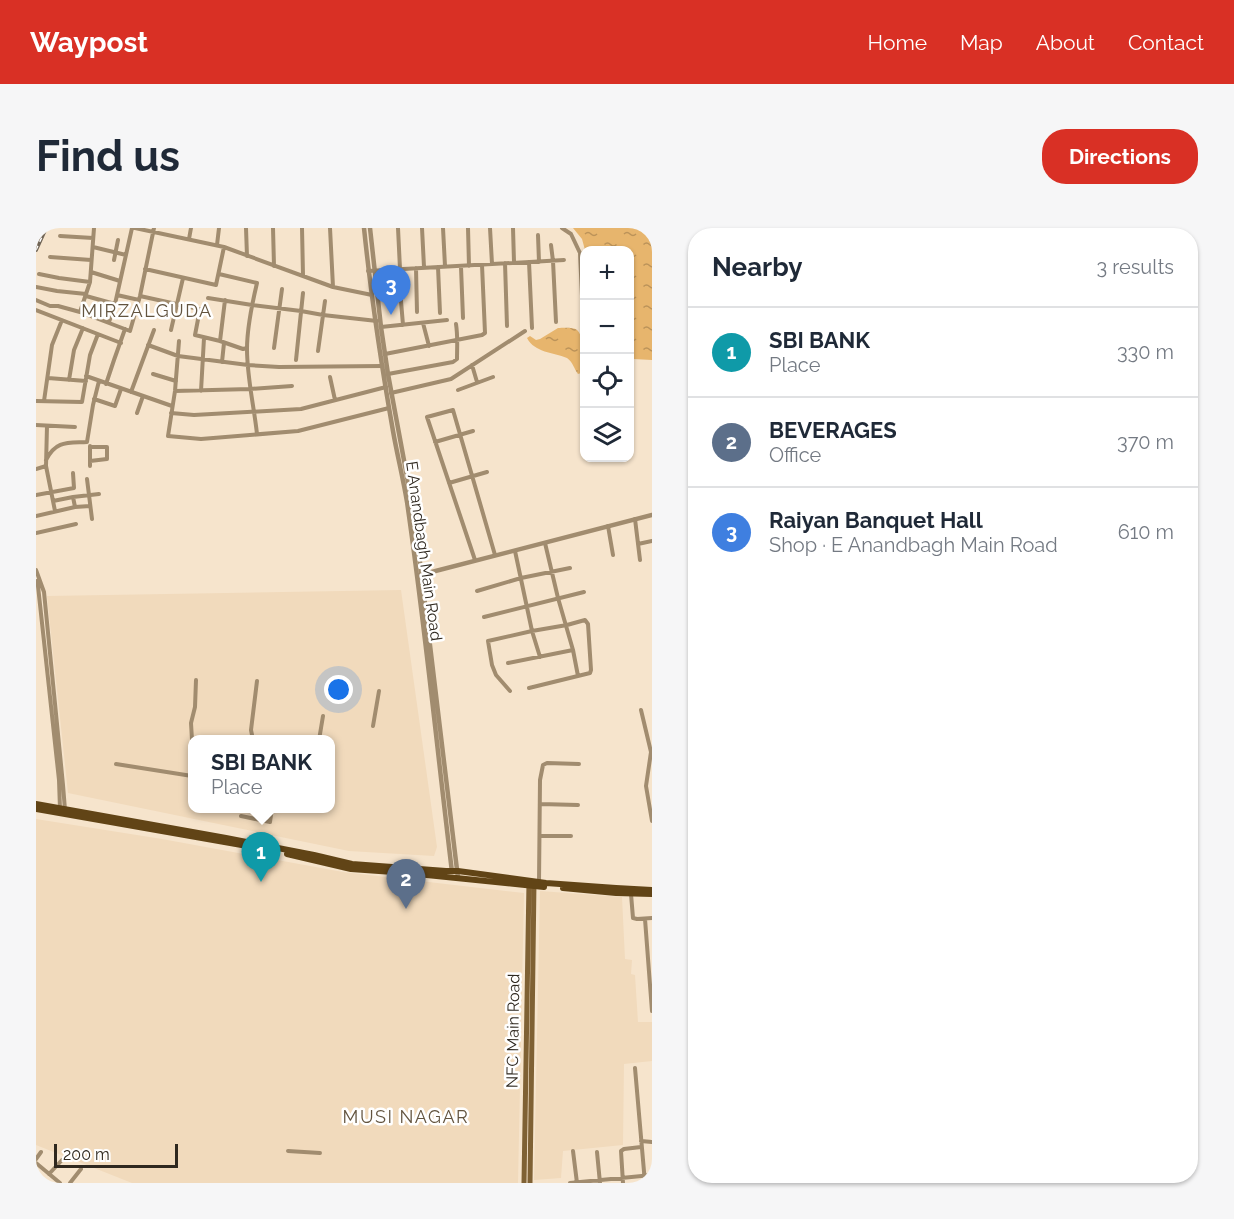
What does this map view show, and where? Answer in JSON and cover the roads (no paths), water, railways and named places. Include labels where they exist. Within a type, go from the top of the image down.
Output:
[{"type":"main road","points":[[36,804],[62,811]]},
{"type":"main road","points":[[36,809],[62,811],[163,828],[352,864],[631,894],[652,894]]},
{"type":"main road","points":[[533,882],[652,890]]},
{"type":"main road","name":"NFC Main Road","points":[[524,1183],[533,882]]},
{"type":"main road","name":"NFC Main Road","points":[[531,1183],[533,882]]},
{"type":"street","points":[[80,312],[90,282],[94,228]]},
{"type":"street","points":[[109,322],[134,228],[153,230],[217,245],[333,287],[372,295]]},
{"type":"street","points":[[189,239],[191,228]]},
{"type":"street","points":[[217,245],[219,228]]},
{"type":"street","points":[[246,228],[246,256]]},
{"type":"street","points":[[273,228],[274,266]]},
{"type":"street","points":[[302,228],[303,276]]},
{"type":"street","points":[[330,228],[333,287]]},
{"type":"street","name":"E Anandbagh Main Road","points":[[364,228],[368,271],[388,374],[389,408],[419,575]]},
{"type":"street","name":"E Anandbagh Main Road","points":[[370,228],[382,366],[411,498],[436,743],[455,874]]},
{"type":"street","points":[[398,228],[400,269]]},
{"type":"street","points":[[422,228],[424,267]]},
{"type":"street","points":[[444,228],[445,267]]},
{"type":"street","points":[[468,228],[469,266]]},
{"type":"street","points":[[490,228],[492,264]]},
{"type":"street","points":[[513,228],[514,262]]},
{"type":"street","points":[[562,228],[571,234],[580,253],[582,300]]},
{"type":"street","points":[[36,300],[50,306],[80,312],[130,331],[153,230]]},
{"type":"street","points":[[538,235],[539,262]]},
{"type":"street","points":[[60,236],[93,238]]},
{"type":"street","points":[[114,260],[118,240]]},
{"type":"street","points":[[551,244],[556,322]]},
{"type":"street","points":[[93,247],[126,255]]},
{"type":"street","points":[[145,270],[216,285],[224,247]]},
{"type":"street","points":[[104,258],[106,250]]},
{"type":"street","points":[[50,257],[92,260]]},
{"type":"street","points":[[368,271],[564,260]]},
{"type":"street","points":[[529,262],[532,327]]},
{"type":"street","points":[[505,263],[507,326]]},
{"type":"street","points":[[385,354],[482,336],[485,333],[482,265]]},
{"type":"street","points":[[438,267],[440,313]]},
{"type":"street","points":[[461,267],[463,318]]},
{"type":"street","points":[[416,268],[417,312]]},
{"type":"street","points":[[91,272],[120,281]]},
{"type":"street","points":[[39,274],[90,282]]},
{"type":"street","points":[[219,274],[257,283],[247,348],[257,434]]},
{"type":"street","points":[[171,330],[183,278]]},
{"type":"street","points":[[36,287],[86,295],[115,304]]},
{"type":"street","points":[[274,348],[282,289]]},
{"type":"street","points":[[400,289],[404,325]]},
{"type":"street","points":[[296,360],[303,293]]},
{"type":"street","points":[[117,295],[208,311]]},
{"type":"street","points":[[208,298],[379,323],[404,325],[447,320]]},
{"type":"street","points":[[222,362],[225,300]]},
{"type":"street","points":[[318,351],[325,302]]},
{"type":"street","points":[[200,309],[195,335],[243,349],[247,348]]},
{"type":"street","points":[[36,311],[121,343]]},
{"type":"street","points":[[44,401],[52,345],[62,320]]},
{"type":"street","points":[[423,323],[429,345]]},
{"type":"street","points":[[388,374],[453,362],[457,359],[456,348],[459,339],[456,324]]},
{"type":"street","points":[[69,380],[74,350],[83,328]]},
{"type":"street","points":[[106,384],[125,329]]},
{"type":"street","points":[[131,392],[154,330]]},
{"type":"street","points":[[171,413],[194,415],[301,409],[335,400],[451,379],[525,331]]},
{"type":"street","points":[[36,401],[82,402],[90,355],[98,334]]},
{"type":"street","points":[[201,391],[204,338]]},
{"type":"street","points":[[179,341],[168,436],[201,438],[298,431],[389,408]]},
{"type":"street","points":[[148,345],[178,356],[248,365],[382,366]]},
{"type":"street","points":[[472,365],[477,382]]},
{"type":"street","points":[[153,374],[176,381]]},
{"type":"street","points":[[330,377],[335,400]]},
{"type":"street","points":[[458,390],[493,377]]},
{"type":"street","points":[[47,378],[99,381],[172,406]]},
{"type":"street","points":[[36,469],[46,463],[52,450],[58,445],[89,444],[108,447],[107,459],[90,464],[89,444],[94,399],[99,381]]},
{"type":"street","points":[[175,391],[292,386]]},
{"type":"street","points":[[94,399],[115,406],[121,389]]},
{"type":"street","points":[[137,413],[143,396]]},
{"type":"street","points":[[475,560],[427,417],[453,410],[495,555]]},
{"type":"street","points":[[36,425],[75,427]]},
{"type":"street","points":[[46,426],[46,463],[55,512]]},
{"type":"street","points":[[435,442],[473,431]]},
{"type":"street","points":[[449,483],[487,472]]},
{"type":"street","points":[[36,495],[74,488],[73,473]]},
{"type":"street","points":[[87,479],[92,519]]},
{"type":"street","points":[[53,501],[99,494]]},
{"type":"street","points":[[73,497],[75,507]]},
{"type":"street","points":[[36,516],[90,506]]},
{"type":"street","points":[[419,575],[652,515]]},
{"type":"street","points":[[635,519],[640,560]]},
{"type":"street","points":[[36,533],[76,524]]},
{"type":"street","points":[[608,526],[613,555]]},
{"type":"street","points":[[638,544],[652,541]]},
{"type":"street","points":[[545,543],[578,676]]},
{"type":"street","points":[[515,551],[532,631],[540,657]]},
{"type":"street","points":[[477,591],[521,578],[570,568]]},
{"type":"street","points":[[36,570],[51,687],[62,811]]},
{"type":"street","points":[[36,580],[39,586]]},
{"type":"street","points":[[484,617],[584,592]]},
{"type":"street","points":[[510,691],[496,675],[488,641],[585,620],[588,624],[591,670],[587,674],[529,688]]},
{"type":"street","points":[[508,663],[573,650]]},
{"type":"street","points":[[192,735],[196,680]]},
{"type":"street","points":[[252,735],[257,681]]},
{"type":"street","points":[[373,726],[379,691]]},
{"type":"street","points":[[641,710],[651,752],[646,783],[650,793],[652,821]]},
{"type":"street","points":[[320,735],[323,716]]},
{"type":"street","points":[[116,764],[188,775]]},
{"type":"street","points":[[533,882],[540,836],[540,780],[543,765],[579,764]]},
{"type":"street","points":[[540,804],[578,805]]},
{"type":"street","points":[[241,816],[270,822],[271,813]]},
{"type":"street","points":[[540,836],[571,836]]},
{"type":"street","points":[[631,894],[633,918],[652,918]]},
{"type":"street","points":[[645,919],[652,1011]]},
{"type":"street","points":[[635,1068],[645,1183]]},
{"type":"street","points":[[640,1141],[652,1142]]},
{"type":"street","points":[[623,1180],[621,1151],[641,1147]]},
{"type":"street","points":[[288,1151],[320,1153]]},
{"type":"street","points":[[573,1151],[577,1183]]},
{"type":"street","points":[[41,1152],[36,1161],[60,1183]]},
{"type":"street","points":[[597,1152],[599,1181]]},
{"type":"street","points":[[49,1174],[62,1160]]},
{"type":"street","points":[[70,1183],[81,1169]]},
{"type":"street","points":[[570,1183],[623,1180],[652,1175]]},
{"type":"water","points":[[573,228],[652,228],[652,360],[634,359],[634,246],[584,246],[582,239]]},
{"type":"water","points":[[558,328],[577,330],[580,336],[580,373],[578,374],[567,358],[535,347],[527,338],[530,336],[536,340]]},
{"type":"railway","points":[[36,250],[46,228]]},
{"type":"place","name":"Raiyan Banquet Hall","points":[[391,315]]},
{"type":"place","name":"SBI BANK","points":[[261,882]]},
{"type":"place","name":"BEVERAGES","points":[[406,909]]},
{"type":"district","name":"MIRZALGUDA","points":[[147,310]]},
{"type":"district","name":"MUSI NAGAR","points":[[406,1116]]}]
